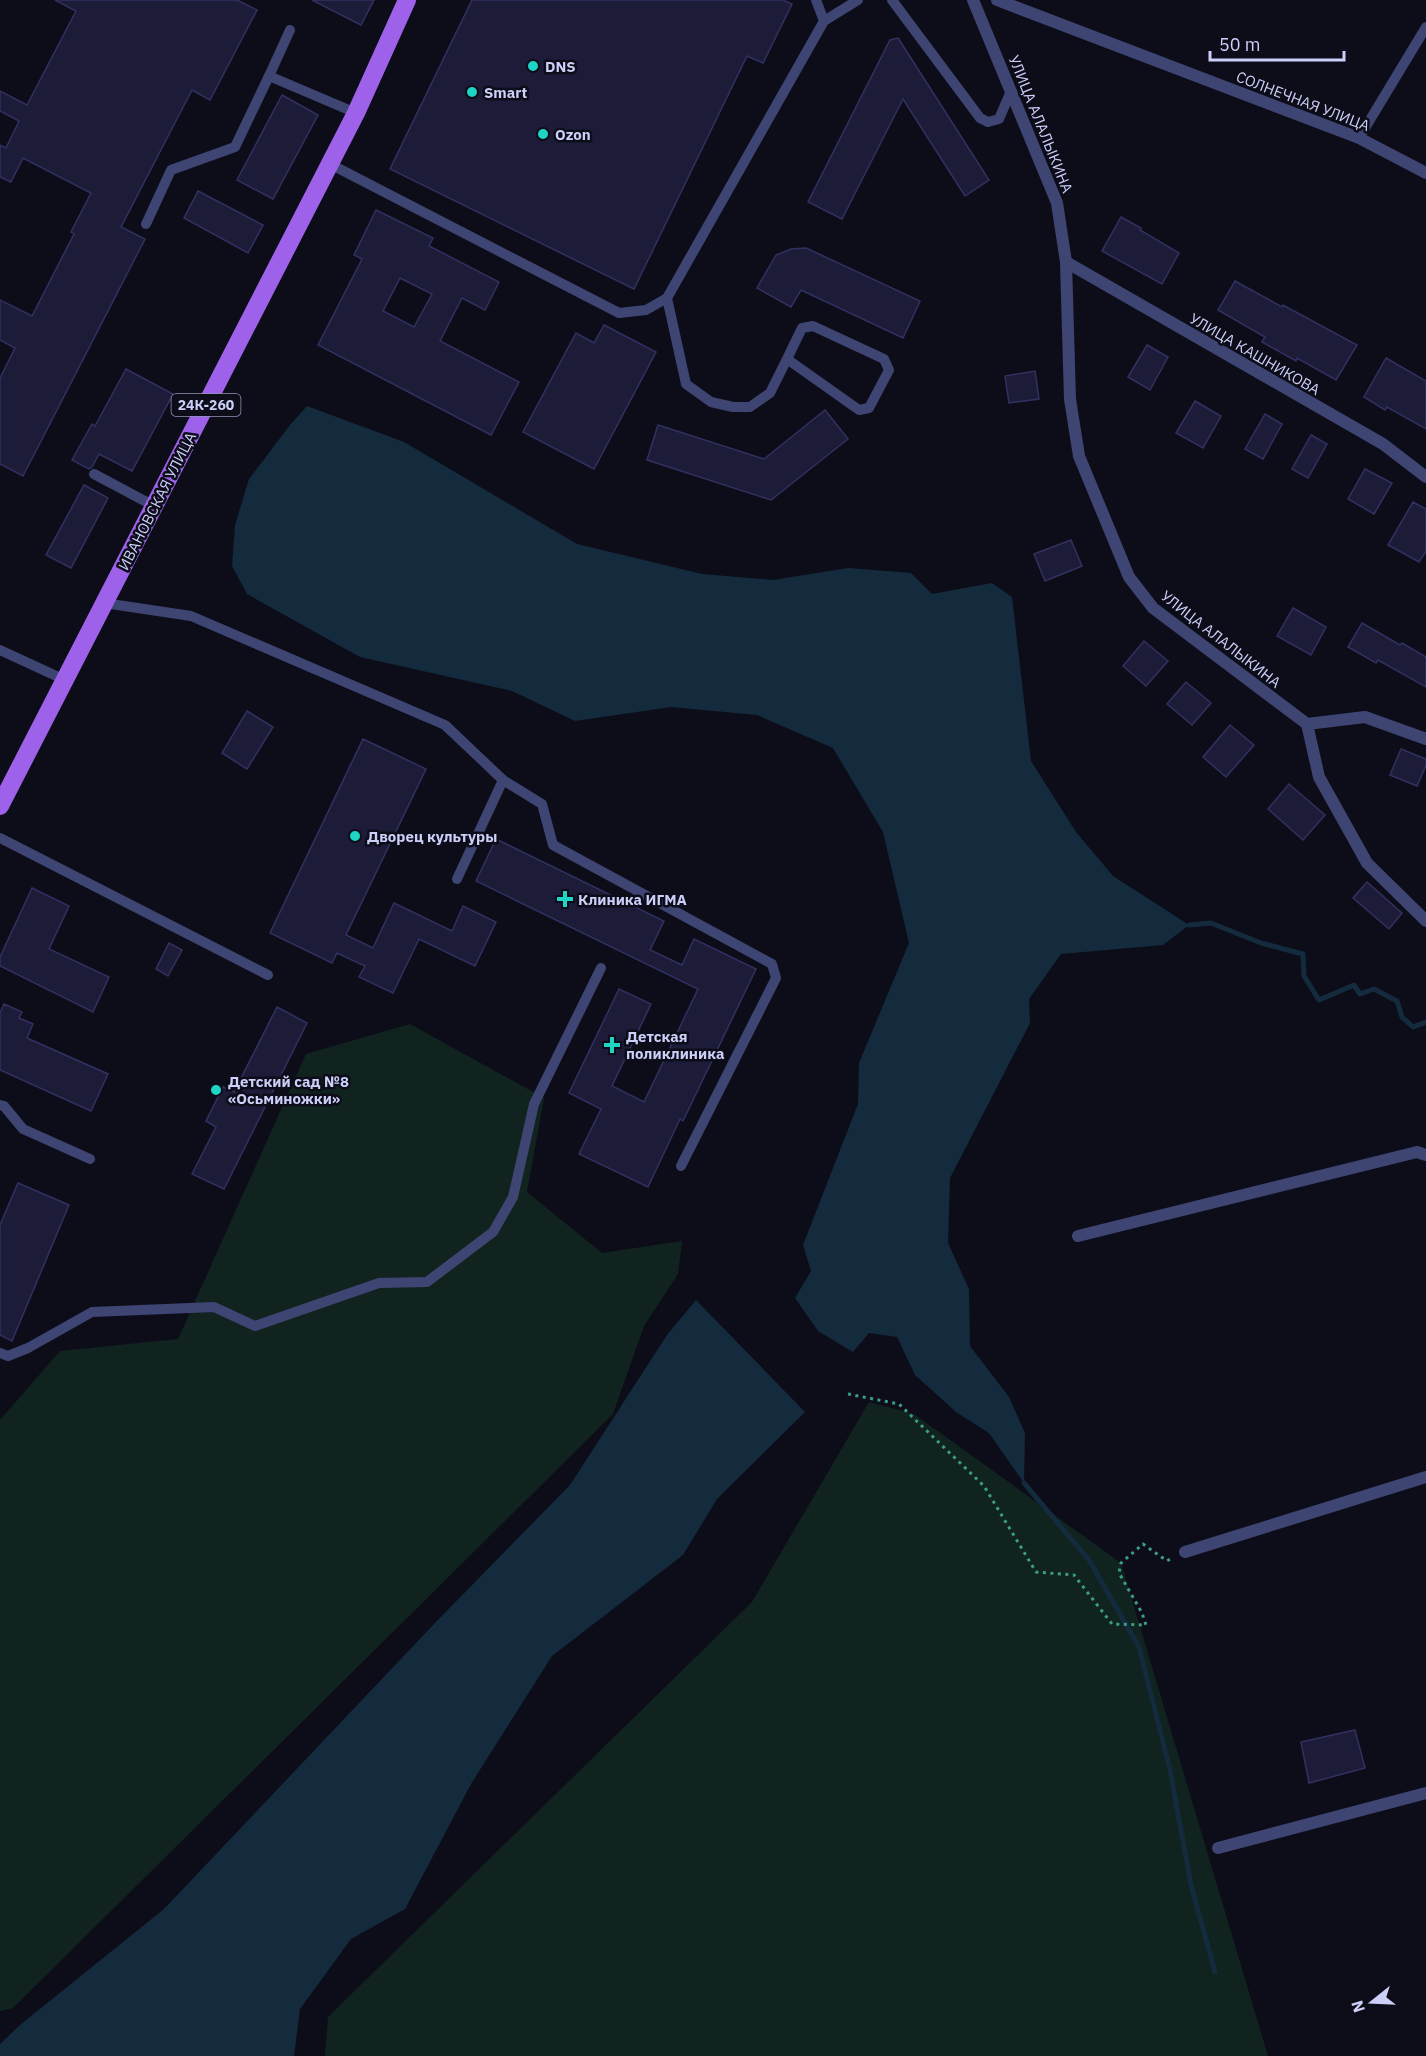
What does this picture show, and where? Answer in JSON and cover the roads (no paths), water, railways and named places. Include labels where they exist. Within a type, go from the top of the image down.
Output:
[{"type":"main road","name":"ИВАНОВСКАЯ УЛИЦА","points":[[0,806],[356,113],[407,0]]},
{"type":"street","name":"УЛИЦА АЛАЛЫКИНА","points":[[973,0],[1057,203],[1066,262],[1070,399],[1079,456],[1129,577],[1153,608],[1307,724]]},
{"type":"street","name":"СОЛНЕЧНАЯ УЛИЦА","points":[[997,0],[1359,138],[1426,173]]},
{"type":"street","name":"УЛИЦА КАШНИКОВА","points":[[1066,262],[1383,444],[1426,477]]},
{"type":"street","points":[[1426,739],[1365,717],[1307,724],[1319,777],[1367,863],[1426,921]]},
{"type":"street","points":[[1078,1236],[1417,1152],[1426,1155]]},
{"type":"street","points":[[1185,1552],[1426,1477]]},
{"type":"street","points":[[1218,1848],[1426,1793]]},
{"type":"lane","points":[[816,0],[824,21]]},
{"type":"lane","points":[[330,164],[619,313],[646,310],[667,298],[824,21],[858,0]]},
{"type":"lane","points":[[892,0],[980,118],[988,122],[999,119],[1011,91]]},
{"type":"lane","points":[[1359,138],[1426,27]]},
{"type":"lane","points":[[146,224],[171,170],[235,147],[290,30]]},
{"type":"lane","points":[[268,75],[356,113]]},
{"type":"lane","points":[[667,298],[686,384],[711,402],[733,407],[750,407],[770,393],[802,328],[813,326],[884,359],[889,370],[869,408],[859,410],[787,359]]},
{"type":"lane","points":[[94,474],[154,506]]},
{"type":"lane","points":[[104,603],[191,616],[445,725],[503,780],[542,804],[553,845],[772,964],[776,978],[681,1166]]},
{"type":"lane","points":[[0,650],[65,680]]},
{"type":"lane","points":[[457,879],[503,780]]},
{"type":"lane","points":[[0,838],[268,975]]},
{"type":"lane","points":[[0,1353],[8,1356],[28,1348],[92,1312],[214,1307],[255,1326],[379,1283],[428,1281],[493,1232],[513,1197],[534,1104],[601,968]]},
{"type":"lane","points":[[0,1105],[4,1106],[23,1130],[90,1159]]},
{"type":"water","points":[[307,406],[404,442],[577,544],[702,574],[773,580],[848,568],[911,573],[932,594],[992,583],[1012,597],[1031,761],[1076,832],[1113,876],[1189,925],[1163,945],[1061,954],[1029,999],[1030,1023],[950,1178],[948,1243],[969,1289],[970,1346],[1009,1397],[1025,1433],[1024,1483],[989,1433],[956,1412],[915,1375],[897,1337],[869,1333],[853,1352],[818,1331],[795,1298],[811,1271],[803,1245],[858,1104],[859,1063],[909,943],[883,832],[833,748],[757,715],[671,707],[575,721],[512,691],[360,657],[247,594],[232,566],[235,525],[249,479]]},
{"type":"water","points":[[696,1300],[805,1412],[717,1499],[683,1555],[552,1656],[471,1784],[405,1909],[351,1939],[300,2009],[294,2056],[0,2056],[0,2044],[20,2025],[164,1909],[434,1624],[570,1485],[667,1335]]},
{"type":"waterway","points":[[1189,925],[1211,923],[1261,943],[1303,954],[1304,976],[1319,1000],[1354,985],[1360,994],[1374,989],[1397,1001],[1402,1017],[1413,1027],[1426,1022]]},
{"type":"waterway","points":[[1024,1483],[1089,1560],[1139,1647],[1170,1770],[1191,1885],[1215,1972]]},
{"type":"place","name":"DNS","points":[[533,66]]},
{"type":"place","name":"Smart","points":[[472,92]]},
{"type":"place","name":"Ozon","points":[[543,134]]},
{"type":"place","name":"Дворец культуры","points":[[355,836]]},
{"type":"place","name":"Клиника ИГМА","points":[[565,899]]},
{"type":"place","name":"Детская поликлиника","points":[[612,1045]]},
{"type":"place","name":"Детский сад №8 «Осьминожки»","points":[[216,1090]]}]
